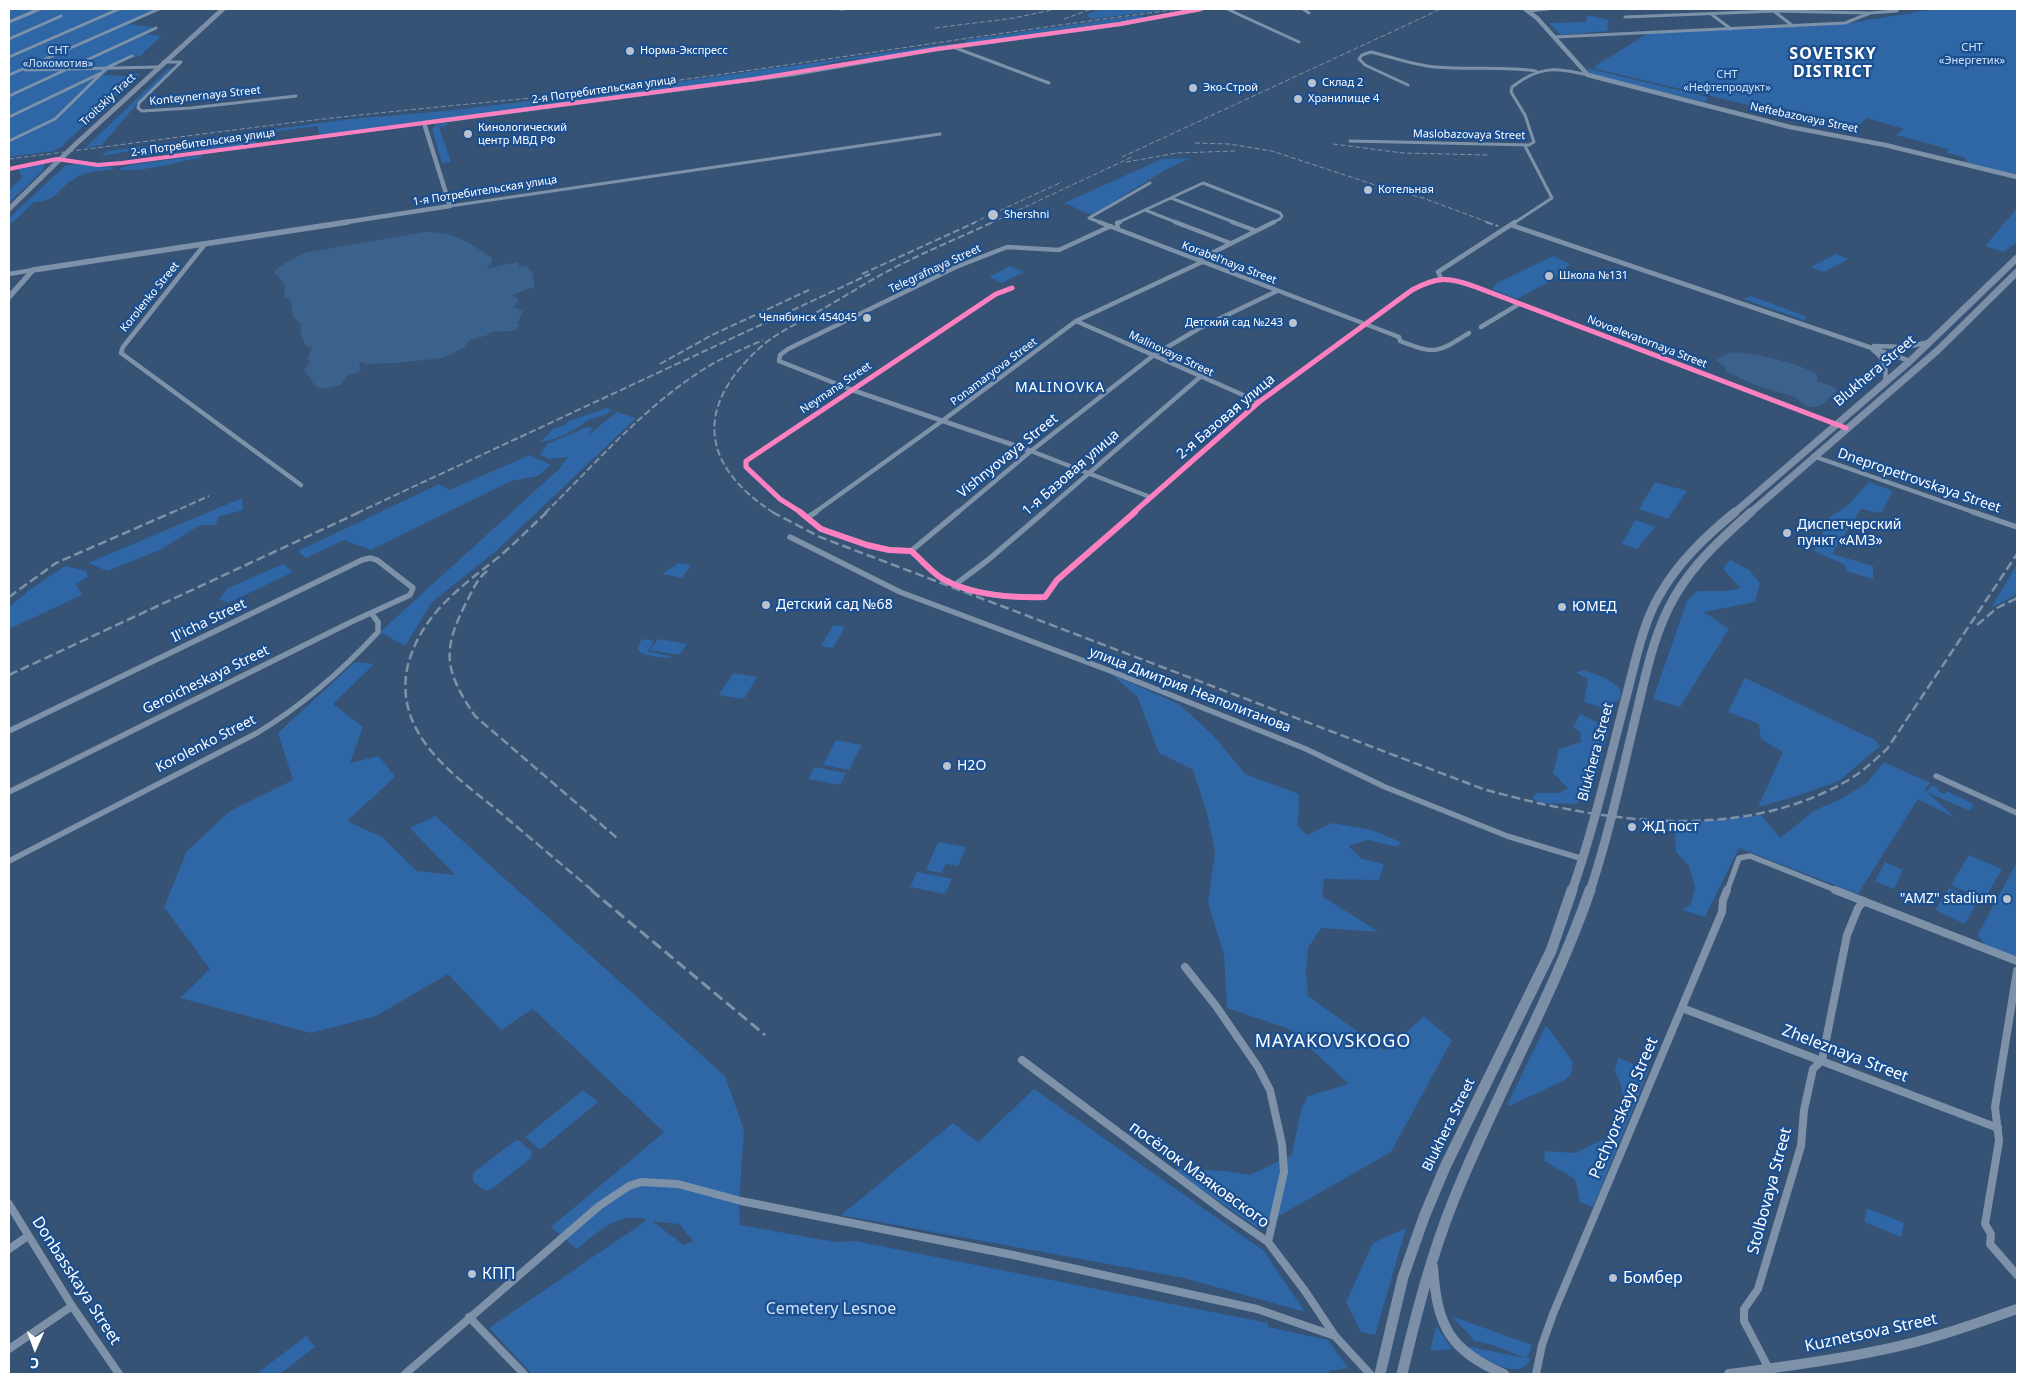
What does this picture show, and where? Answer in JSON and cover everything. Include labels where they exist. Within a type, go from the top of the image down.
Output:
[{"type":"main road","name":"Troitskiy Tract","points":[[9,209],[163,62],[223,9]]},
{"type":"main road","name":"Blukhera Street","points":[[1380,1374],[1403,1277],[1424,1217],[1445,1167],[1551,951],[1583,859],[1632,674],[1651,612],[1658,596],[1675,571],[1708,535],[1835,424],[1910,362],[2017,258]]},
{"type":"main road","name":"Blukhera Street","points":[[1402,1374],[1432,1260],[1464,1175],[1566,958],[1591,888],[1612,817],[1647,672],[1662,621],[1675,594],[1694,569],[1730,531],[1813,456],[1938,349],[2017,272]]},
{"type":"main road","points":[[1804,453],[1813,456]]},
{"type":"street","points":[[9,22],[40,9]]},
{"type":"street","points":[[9,57],[119,9]]},
{"type":"street","points":[[9,75],[159,9]]},
{"type":"street","name":"2-я Потребительская улица","points":[[9,169],[57,160],[98,165],[122,163],[764,78],[953,47],[1120,24],[1201,9]]},
{"type":"street","points":[[1227,9],[1299,42]]},
{"type":"street","points":[[1303,9],[1309,13]]},
{"type":"street","points":[[1527,10],[1548,9]]},
{"type":"street","points":[[1625,18],[1775,11],[1870,13],[1892,12],[1898,9]]},
{"type":"street","points":[[1527,10],[1555,37],[1588,76]]},
{"type":"street","points":[[1775,11],[1793,26]]},
{"type":"street","points":[[1555,37],[1845,23],[1870,13]]},
{"type":"street","points":[[1711,14],[1731,29]]},
{"type":"street","points":[[9,39],[62,16]]},
{"type":"street","points":[[9,96],[156,28]]},
{"type":"street","points":[[953,47],[1049,82]]},
{"type":"street","points":[[1408,84],[1366,65],[1359,59],[1362,55],[1371,52],[1432,68],[1515,68],[1536,71]]},
{"type":"street","points":[[9,141],[55,119],[108,67],[132,56]]},
{"type":"street","name":"Konteynernaya Street","points":[[163,62],[181,62],[139,103],[138,108],[140,110],[158,112],[296,96]]},
{"type":"street","points":[[9,70],[158,67]]},
{"type":"street","name":"Maslobazovaya Street","points":[[1350,141],[1525,146],[1534,142],[1525,115],[1510,89],[1517,82],[1543,68],[1588,76]]},
{"type":"street","points":[[9,117],[105,71]]},
{"type":"street","name":"Neftebazovaya Street","points":[[1588,76],[1790,127],[1884,145],[2017,177]]},
{"type":"street","points":[[424,123],[450,206]]},
{"type":"street","name":"1-я Потребительская улица","points":[[9,274],[769,158],[940,134]]},
{"type":"street","points":[[1441,278],[1438,272],[1552,198],[1525,146]]},
{"type":"street","name":"Korabel'naya Street","points":[[1150,183],[1089,218],[1433,353],[1438,352],[1469,333]]},
{"type":"street","name":"Ponamaryova Street","points":[[808,516],[942,422],[1076,321],[1200,261],[1254,230],[1280,219],[1282,216],[1280,213],[1203,184],[1170,198]]},
{"type":"street","points":[[1118,229],[1117,223],[1170,198],[1254,230]]},
{"type":"street","points":[[1145,210],[1230,243]]},
{"type":"street","points":[[1512,225],[1910,362]]},
{"type":"street","name":"Telegrafnaya Street","points":[[852,390],[779,361],[779,355],[956,267],[1007,247],[1058,250],[1111,226]]},
{"type":"street","name":"Korolenko Street","points":[[205,244],[123,347],[121,353],[301,485]]},
{"type":"street","points":[[9,297],[34,270]]},
{"type":"street","name":"Novoelevatornaya Street","points":[[1441,278],[1454,279],[1846,428]]},
{"type":"street","name":"2-я Базовая улица","points":[[956,584],[971,589],[1023,598],[1044,597],[1057,580],[1259,402],[1412,290],[1430,280],[1441,278]]},
{"type":"street","name":"Neymana Street","points":[[808,516],[780,499],[745,464],[996,294],[1012,288]]},
{"type":"street","name":"Vishnyovaya Street","points":[[910,551],[1031,451],[1154,355],[1198,329],[1277,291]]},
{"type":"street","points":[[1481,327],[1520,304]]},
{"type":"street","name":"Malinovaya Street","points":[[1076,321],[1154,355],[1200,378],[1259,402]]},
{"type":"street","points":[[1864,345],[1906,347],[1933,340]]},
{"type":"street","points":[[1864,345],[1882,358],[1888,369],[1885,383]]},
{"type":"street","name":"1-я Базовая улица","points":[[956,584],[1200,378]]},
{"type":"street","points":[[852,390],[1031,451],[1150,497]]},
{"type":"street","name":"Dnepropetrovskaya Street","points":[[1813,456],[2017,527]]},
{"type":"street","points":[[808,516],[821,529],[844,538],[889,550],[910,551],[933,572],[956,584]]},
{"type":"street","name":"улица Дмитрия Неаполитанова","points":[[790,537],[900,592],[1108,670],[1306,749],[1385,787],[1507,836],[1583,859]]},
{"type":"street","name":"Il'icha Street","points":[[9,730],[362,560],[370,558],[377,560],[412,588],[413,592]]},
{"type":"street","name":"Geroicheskaya Street","points":[[9,792],[351,622],[372,614],[413,592]]},
{"type":"street","name":"Korolenko Street","points":[[9,860],[256,733],[289,714],[378,632],[377,620],[372,614]]},
{"type":"street","points":[[1936,776],[2017,813]]},
{"type":"street","name":"Pechyorskaya Street","points":[[1536,1374],[1538,1358],[1588,1228],[1722,912],[1724,900],[1739,858],[1750,856],[1864,901]]},
{"type":"street","points":[[1864,901],[2017,961]]},
{"type":"street","name":"Stolbovaya Street","points":[[1769,1369],[1744,1321],[1744,1309],[1758,1289],[1801,1146],[1804,1110],[1813,1069],[1822,1060],[1847,936],[1858,908],[1864,901]]},
{"type":"street","points":[[1185,967],[1216,1006],[1258,1068],[1270,1090],[1282,1144],[1284,1172],[1268,1242]]},
{"type":"street","points":[[2017,971],[1995,1108],[1999,1141],[1985,1224],[1991,1234],[1990,1244],[2017,1275]]},
{"type":"street","name":"Zheleznaya Street","points":[[1682,1008],[1998,1128]]},
{"type":"street","name":"посёлок Маяковского","points":[[1022,1060],[1226,1213],[1268,1242],[1335,1336],[1370,1374]]},
{"type":"street","points":[[405,1374],[599,1206],[629,1186],[652,1181],[678,1184],[741,1202],[1013,1255],[1217,1300],[1256,1309],[1335,1336]]},
{"type":"street","name":"Donbasskaya Street","points":[[9,1204],[72,1306],[117,1374]]},
{"type":"street","points":[[9,1249],[28,1236]]},
{"type":"street","points":[[1432,1260],[1434,1291],[1439,1316],[1450,1337],[1472,1357],[1489,1368],[1504,1374]]},
{"type":"street","points":[[9,1349],[72,1306]]},
{"type":"street","name":"Kuznetsova Street","points":[[1729,1374],[1842,1358],[1910,1343],[2017,1309]]},
{"type":"street","points":[[469,1317],[524,1374]]},
{"type":"green space","name":"СНТ «Локомотив»","points":[[9,9],[160,9],[129,24],[159,28],[147,34],[161,36],[140,56],[124,60],[103,75],[127,76],[129,74],[140,74],[61,147],[54,151],[9,157]]},
{"type":"green space","points":[[1101,9],[1172,9],[1092,19],[1086,15]]},
{"type":"green space","points":[[1935,9],[2017,9],[2017,175],[1969,164],[1964,157],[1947,153],[1948,149],[1896,135],[1904,129],[1867,118],[1859,125],[1779,107],[1774,111],[1596,69],[1595,66],[1650,32],[1850,23]]},
{"type":"green space","points":[[1141,15],[1143,18],[1021,35],[874,59],[853,59],[790,73],[319,136],[318,126],[257,134],[256,144],[147,156],[131,151],[101,156],[107,151],[351,119],[445,111],[613,91],[614,93],[628,89],[965,43],[966,40]]},
{"type":"green space","points":[[1587,15],[1609,20],[1607,26],[1609,31],[1561,35],[1549,23],[1586,22]]},
{"type":"green space","points":[[169,68],[173,68],[143,97],[102,145],[85,148]]},
{"type":"green space","points":[[1586,68],[1707,97],[1706,102],[1592,75]]},
{"type":"green space","points":[[447,123],[448,125],[439,127],[451,162],[442,163],[432,129],[436,125]]},
{"type":"green space","points":[[203,155],[200,158],[150,168],[120,170],[120,168],[130,165]]},
{"type":"green space","points":[[1190,158],[1165,170],[1092,215],[1064,203],[1162,159]]},
{"type":"green space","points":[[45,162],[43,170],[9,203],[9,190],[22,178],[18,168]]},
{"type":"green space","points":[[81,164],[114,167],[114,169],[78,176],[48,200],[34,202],[9,226],[9,218],[66,165]]},
{"type":"green space","points":[[2017,208],[2017,242],[2004,252],[1985,246]]},
{"type":"green space","points":[[1836,254],[1849,259],[1824,272],[1811,267]]},
{"type":"green space","points":[[1553,256],[1570,264],[1552,280],[1517,299],[1492,289],[1497,283]]},
{"type":"green space","points":[[1010,266],[1024,272],[1002,283],[989,277]]},
{"type":"green space","points":[[1751,296],[1806,318],[1804,320],[1743,299]]},
{"type":"green space","points":[[606,408],[612,410],[605,415],[590,419],[565,434],[540,442],[553,429],[565,425],[569,421]]},
{"type":"green space","points":[[617,412],[636,418],[495,552],[432,602],[405,646],[380,632],[559,469],[568,457],[548,459],[540,455],[547,444],[587,427],[593,428],[587,436]]},
{"type":"green space","points":[[530,455],[551,465],[538,476],[511,481],[371,550],[344,540],[306,558],[298,551],[439,484],[449,490]]},
{"type":"green space","points":[[1655,482],[1687,491],[1668,519],[1639,509]]},
{"type":"green space","points":[[1869,482],[1893,491],[1881,513],[1861,509],[1832,554],[1873,566],[1873,579],[1846,571],[1845,565],[1814,551],[1830,517],[1848,505]]},
{"type":"green space","points":[[242,498],[243,510],[218,517],[216,525],[200,525],[160,550],[107,571],[88,563]]},
{"type":"green space","points":[[1635,520],[1655,527],[1637,549],[1622,544]]},
{"type":"green space","points":[[1730,560],[1749,570],[1760,583],[1755,602],[1704,612],[1729,629],[1680,707],[1653,699],[1687,601],[1697,591],[1726,591],[1741,588],[1723,569]]},
{"type":"green space","points":[[678,563],[691,565],[682,578],[662,574]]},
{"type":"green space","points":[[283,564],[293,572],[228,603],[219,599],[228,588]]},
{"type":"green space","points":[[2017,564],[2017,594],[1991,608]]},
{"type":"green space","points":[[65,566],[86,571],[88,577],[76,584],[82,595],[9,629],[9,607],[28,591]]},
{"type":"green space","points":[[833,625],[845,627],[833,648],[821,646]]},
{"type":"green space","points":[[642,639],[654,641],[648,651],[673,657],[641,653],[637,648]]},
{"type":"green space","points":[[658,639],[687,644],[679,655],[650,650]]},
{"type":"green space","name":"Cemetery Lesnoe","points":[[355,662],[374,664],[333,704],[363,727],[350,763],[379,756],[395,777],[347,821],[382,837],[417,871],[455,875],[410,828],[435,816],[725,1076],[744,1130],[739,1203],[740,1225],[835,1242],[855,1241],[1268,1323],[1268,1327],[1328,1340],[1348,1368],[1329,1371],[1331,1374],[532,1374],[489,1328],[647,1220],[627,1218],[618,1221],[601,1230],[577,1249],[551,1227],[664,1132],[533,1009],[501,1030],[448,974],[376,1016],[311,1033],[180,998],[210,969],[164,907],[187,851],[230,811],[293,780],[278,733]],"holes":[[[652,1221],[679,1224],[693,1241],[684,1245]]]},
{"type":"green space","points":[[1582,670],[1614,683],[1621,691],[1620,700],[1603,708],[1584,702],[1588,679],[1576,673]]},
{"type":"green space","points":[[733,673],[757,677],[744,699],[719,695]]},
{"type":"green space","points":[[1111,674],[1179,704],[1213,735],[1245,774],[1299,794],[1298,826],[1307,835],[1332,823],[1372,830],[1401,842],[1398,847],[1368,840],[1348,846],[1362,859],[1384,864],[1379,880],[1324,879],[1322,896],[1379,932],[1321,928],[1308,948],[1306,973],[1308,996],[1385,1051],[1424,1016],[1452,1040],[1391,1152],[1258,1228],[1171,1169],[1226,1171],[1250,1175],[1292,1155],[1301,1110],[1308,1096],[1349,1084],[1289,1029],[1227,1008],[1224,955],[1208,903],[1215,851],[1207,813],[1193,770],[1159,753],[1137,696]]},
{"type":"green space","points":[[1745,678],[1875,740],[1880,746],[1839,781],[1791,798],[1758,807],[1783,752],[1761,739],[1759,724],[1728,712]]},
{"type":"green space","points":[[1580,714],[1609,728],[1598,769],[1589,789],[1576,804],[1543,803],[1532,799],[1536,793],[1559,793],[1568,788],[1553,773],[1559,749],[1581,742],[1580,732],[1573,727]]},
{"type":"green space","points":[[836,740],[862,745],[849,770],[823,765]]},
{"type":"green space","points":[[1884,762],[1930,783],[1924,790],[1926,792],[1932,785],[1939,788],[1938,791],[1945,794],[1947,791],[1974,804],[1970,811],[1927,792],[1955,818],[1918,799],[1858,894],[1739,848],[1705,917],[1682,910],[1691,904],[1695,887],[1689,866],[1676,852],[1674,824],[1761,815],[1780,838],[1815,810],[1839,800],[1867,783]]},
{"type":"green space","points":[[814,767],[846,773],[840,785],[808,779]]},
{"type":"green space","points":[[938,842],[966,847],[958,866],[946,864],[942,873],[926,870]]},
{"type":"green space","points":[[1969,855],[2002,869],[1984,900],[1951,885]]},
{"type":"green space","points":[[1885,862],[1903,870],[1894,889],[1875,881]]},
{"type":"green space","name":"\"AMZ\" stadium","points":[[2017,862],[2017,957],[1989,946],[1980,939],[1978,934]]},
{"type":"green space","points":[[917,872],[952,879],[945,894],[910,887]]},
{"type":"green space","points":[[1949,888],[1978,901],[1965,924],[1935,910]]},
{"type":"green space","points":[[1546,1025],[1573,1062],[1571,1074],[1563,1081],[1509,1106],[1507,1105]]},
{"type":"green space","points":[[1618,1058],[1649,1070],[1593,1207],[1580,1202],[1575,1179],[1544,1161],[1545,1151],[1575,1153],[1610,1136],[1623,1103],[1621,1085],[1615,1071]]},
{"type":"green space","points":[[1034,1089],[1264,1251],[1305,1312],[1184,1278],[841,1215],[953,1123],[978,1142]]},
{"type":"green space","points":[[583,1090],[598,1102],[540,1150],[525,1137]]},
{"type":"green space","points":[[516,1140],[520,1141],[532,1152],[531,1158],[492,1189],[486,1190],[481,1188],[473,1181],[473,1173]]},
{"type":"green space","points":[[1867,1208],[1904,1223],[1901,1237],[1864,1222]]},
{"type":"green space","points":[[1406,1228],[1375,1335],[1361,1332],[1346,1302],[1373,1243]]},
{"type":"green space","points":[[1451,1316],[1532,1345],[1527,1358],[1531,1359],[1525,1366],[1518,1369],[1510,1369],[1492,1362],[1466,1346],[1525,1358],[1493,1345],[1475,1341]]},
{"type":"green space","points":[[1437,1327],[1452,1349],[1430,1351]]},
{"type":"green space","points":[[306,1336],[315,1347],[280,1374],[261,1374],[259,1372]]},
{"type":"shaded area","points":[[424,232],[435,232],[453,236],[475,247],[492,258],[492,262],[486,269],[517,262],[520,267],[526,266],[532,271],[535,287],[511,295],[516,297],[518,301],[514,307],[523,311],[517,324],[520,325],[514,331],[492,332],[470,340],[463,348],[443,358],[396,363],[367,364],[362,362],[359,363],[361,371],[347,376],[340,385],[322,389],[316,387],[304,370],[310,362],[307,359],[312,348],[305,345],[300,331],[301,324],[293,317],[291,301],[284,296],[285,285],[274,272],[303,253]]},
{"type":"shaded area","points":[[1737,352],[1768,357],[1808,369],[1817,374],[1817,381],[1836,388],[1837,391],[1823,404],[1816,407],[1804,405],[1795,397],[1755,385],[1725,371],[1725,368],[1716,360],[1728,353]]},
{"type":"waterway","points":[[1144,10],[1154,9]]},
{"type":"railway","points":[[935,28],[1014,18],[1056,9]]},
{"type":"railway","points":[[1064,19],[1092,9]]},
{"type":"railway","points":[[9,159],[301,122],[628,87],[1181,9]]},
{"type":"railway","points":[[1122,157],[1441,9]]},
{"type":"railway","points":[[1413,134],[1483,137]]},
{"type":"railway","points":[[1195,143],[1229,144],[1272,151],[1387,189],[1423,198],[1490,223]]},
{"type":"railway","points":[[1333,144],[1403,153],[1488,155]]},
{"type":"railway","points":[[1126,162],[1177,153],[1235,151]]},
{"type":"railway","points":[[991,223],[1132,157]]},
{"type":"railway","points":[[973,223],[1062,182]]},
{"type":"railway","points":[[862,274],[976,222]]},
{"type":"railway","points":[[774,513],[749,494],[731,474],[719,454],[714,433],[717,411],[725,389],[741,367],[763,345],[778,334],[875,278],[993,222]]},
{"type":"railway","points":[[1486,222],[1498,226]]},
{"type":"railway","points":[[357,513],[870,274]]},
{"type":"railway","points":[[660,364],[712,335],[809,290]]},
{"type":"railway","points":[[545,513],[621,436],[661,400],[711,365],[763,340]]},
{"type":"railway","points":[[171,513],[209,496]]},
{"type":"railway","points":[[9,597],[56,563],[173,512]]},
{"type":"railway","points":[[9,675],[360,512]]},
{"type":"railway","points":[[547,512],[500,556],[456,592],[432,617],[412,652],[406,675],[406,697],[411,718],[420,736],[447,769],[593,891]]},
{"type":"railway","points":[[772,512],[820,537],[1483,789],[1573,810],[1619,817],[1666,821],[1712,820],[1758,814],[1803,801],[1845,782],[1862,771],[1887,749],[2017,554]]},
{"type":"railway","points":[[487,571],[473,590],[458,620],[453,635],[450,661],[457,686],[475,716],[617,838]]},
{"type":"railway","points":[[1977,625],[1997,608],[2017,598]]},
{"type":"railway","points":[[591,890],[765,1035]]},
{"type":"cycle path","points":[[9,169],[57,159],[98,165],[122,163],[755,79],[937,49],[1120,24],[1201,9]]},
{"type":"cycle path","points":[[1012,288],[996,294],[746,461],[746,467],[780,499],[808,517],[821,529],[867,545],[889,550],[911,551],[933,572],[944,579],[971,590],[1002,596],[1045,597],[1057,580],[1259,402],[1412,290],[1430,281],[1444,278],[1476,287],[1846,428]]},
{"type":"place","name":"Норма-Экспресс","points":[[630,51]]},
{"type":"place","name":"Склад 2","points":[[1312,83]]},
{"type":"place","name":"Эко-Строй","points":[[1193,88]]},
{"type":"place","name":"Хранилище 4","points":[[1298,99]]},
{"type":"place","name":"Кинологический центр МВД РФ","points":[[468,134]]},
{"type":"place","name":"Котельная","points":[[1368,190]]},
{"type":"place","name":"Shershni","points":[[993,215]]},
{"type":"place","name":"Школа №131","points":[[1549,276]]},
{"type":"place","name":"Челябинск 454045","points":[[867,318]]},
{"type":"place","name":"Детский сад №243","points":[[1293,323]]},
{"type":"place","name":"Диспетчерский пункт «АМЗ»","points":[[1787,533]]},
{"type":"place","name":"Детский сад №68","points":[[766,605]]},
{"type":"place","name":"ЮМЕД","points":[[1562,607]]},
{"type":"place","name":"H2O","points":[[947,766]]},
{"type":"place","name":"ЖД пост","points":[[1632,827]]},
{"type":"place","name":"\"AMZ\" stadium","points":[[2007,899]]},
{"type":"place","name":"КПП","points":[[472,1274]]},
{"type":"place","name":"Бомбер","points":[[1613,1278]]},
{"type":"district","name":"SOVETSKY DISTRICT","points":[[1833,63]]},
{"type":"district","name":"MALINOVKA","points":[[1060,388]]},
{"type":"district","name":"MAYAKOVSKOGO","points":[[1333,1042]]},
{"type":"park label","name":"СНТ «Энергетик»","points":[[1972,54]]},
{"type":"park label","name":"СНТ «Нефтепродукт»","points":[[1727,81]]}]
